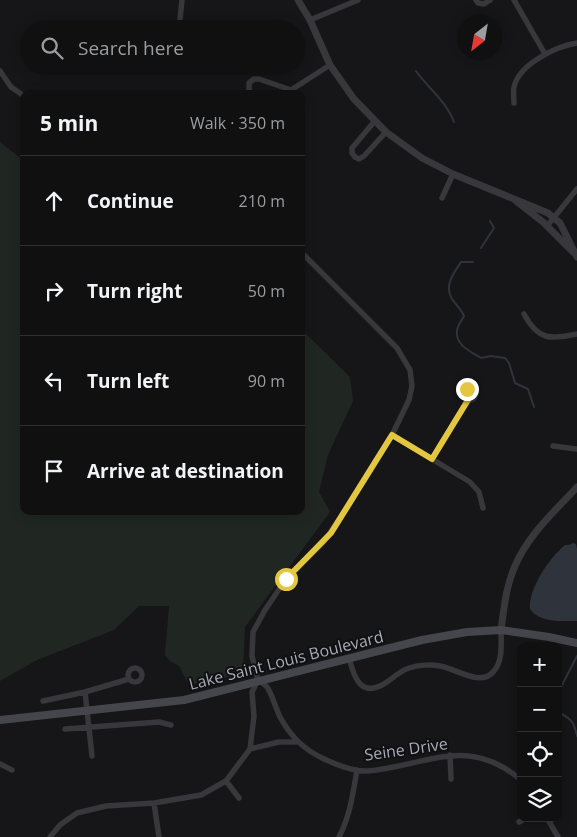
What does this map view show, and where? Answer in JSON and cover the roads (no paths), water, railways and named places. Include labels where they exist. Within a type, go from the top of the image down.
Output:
[{"type":"main road","name":"Lake Saint Louis Boulevard","points":[[0,720],[184,700],[349,658],[467,632],[501,630],[577,643]]},
{"type":"street","points":[[179,20],[182,0]]},
{"type":"street","points":[[298,0],[310,20],[330,65],[354,99],[374,122],[422,158],[452,174],[548,213],[560,223],[576,255]]},
{"type":"street","points":[[310,20],[358,0]]},
{"type":"street","points":[[476,0],[478,3],[484,4],[490,0]]},
{"type":"street","points":[[514,0],[545,54]]},
{"type":"street","points":[[514,103],[514,85],[528,67],[545,54],[577,43]]},
{"type":"street","points":[[293,90],[330,65]]},
{"type":"street","points":[[0,71],[11,87],[20,93]]},
{"type":"street","points":[[249,90],[249,83],[254,79],[259,79],[285,90]]},
{"type":"street","points":[[374,122],[352,148],[352,153],[355,157],[359,159],[364,156],[386,132]]},
{"type":"street","points":[[442,198],[452,174]]},
{"type":"street","points":[[547,226],[577,189]]},
{"type":"street","points":[[515,200],[547,226],[576,255]]},
{"type":"street","points":[[50,837],[60,825],[77,813],[106,806],[154,803],[201,795],[226,782],[250,749],[254,716],[252,692],[258,680],[252,656],[253,632],[286,579],[331,533],[392,435],[409,400],[412,386],[410,370],[397,348],[305,256]]},
{"type":"street","points":[[524,314],[535,331],[542,335],[551,338],[577,334]]},
{"type":"street","points":[[432,459],[468,400]]},
{"type":"street","points":[[392,435],[470,482],[479,492],[483,508]]},
{"type":"street","points":[[553,446],[577,449]]},
{"type":"street","points":[[349,658],[354,679],[360,684],[374,688],[381,686],[393,676],[410,668],[431,665],[451,668],[476,678],[486,677],[494,672],[499,662],[505,598],[515,565],[526,545],[577,487]]},
{"type":"street","points":[[43,702],[129,679]]},
{"type":"street","name":"Seine Drive","points":[[258,680],[268,688],[280,716],[296,742],[323,758],[357,770],[367,771],[450,755],[482,758],[517,775]]},
{"type":"street","points":[[86,692],[92,756]]},
{"type":"street","points":[[64,730],[159,722],[171,725]]},
{"type":"street","points":[[250,749],[279,742],[296,742]]},
{"type":"street","points":[[450,755],[451,779]]},
{"type":"street","points":[[0,764],[12,770]]},
{"type":"street","points":[[339,837],[352,800],[357,770]]},
{"type":"street","points":[[226,782],[239,798]]},
{"type":"street","points":[[154,803],[159,837]]},
{"type":"street","points":[[549,822],[558,837]]},
{"type":"waterway","points":[[416,71],[447,108],[454,122]]},
{"type":"waterway","points":[[481,248],[494,228],[490,221]]},
{"type":"waterway","points":[[473,262],[461,262],[449,285],[452,299],[464,316],[457,329],[458,340],[464,348],[481,358],[491,356],[505,358],[509,363],[515,383],[528,389],[534,407]]},
{"type":"waterway","points":[[561,687],[577,656]]},
{"type":"waterway","points":[[562,714],[572,721],[577,736]]}]
